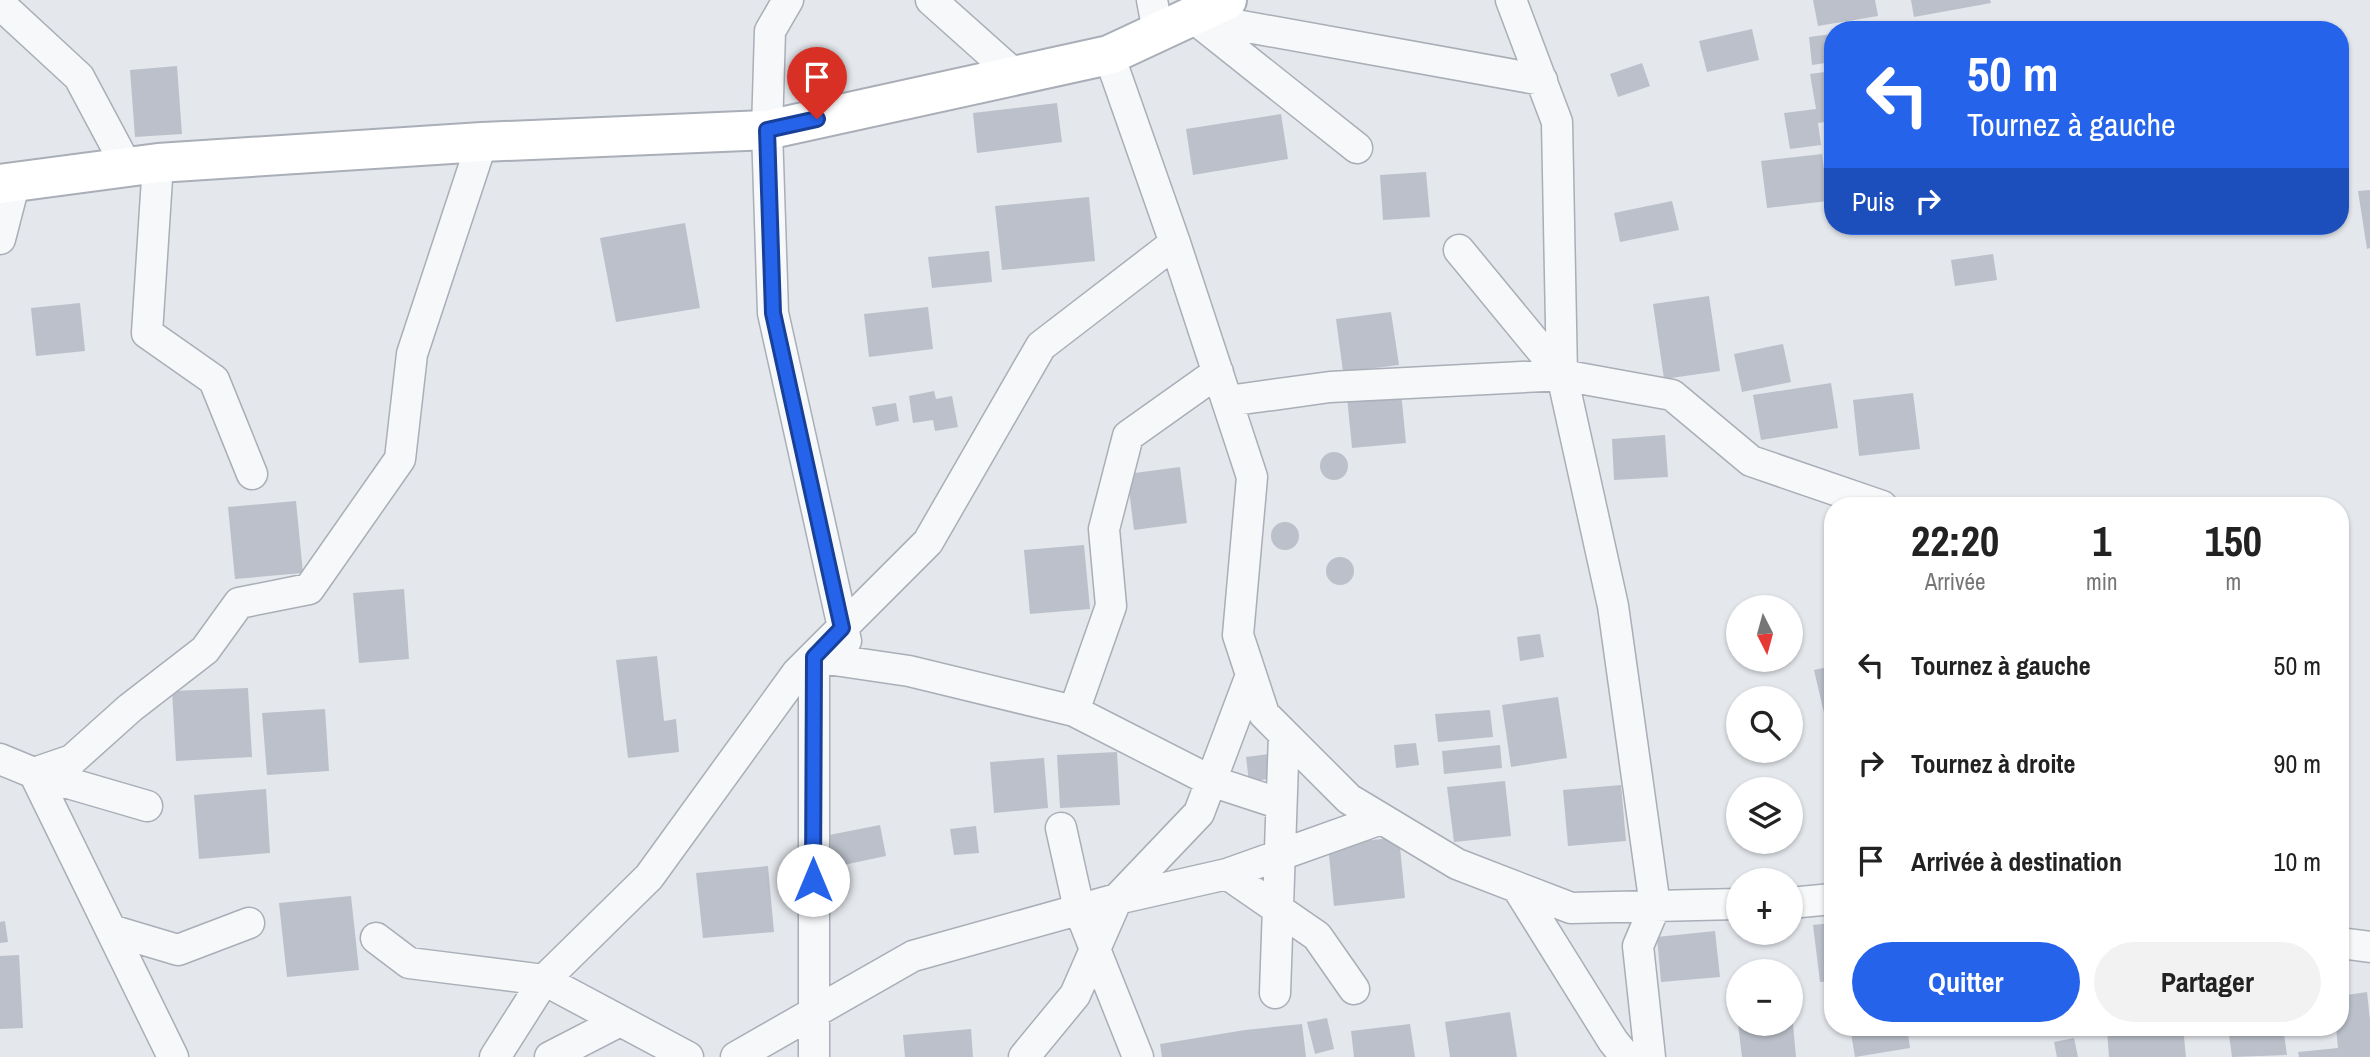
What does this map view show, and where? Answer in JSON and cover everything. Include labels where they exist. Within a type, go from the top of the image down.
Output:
[{"type":"street","points":[[760,0],[770,31],[767,130],[773,313],[842,628],[853,663]]},
{"type":"street","points":[[770,31],[788,0]]},
{"type":"street","points":[[931,0],[1015,75]]},
{"type":"street","points":[[0,239],[8,183],[143,165],[482,142],[767,130],[1110,55],[1174,12],[1227,0]]},
{"type":"street","points":[[1511,0],[1557,122],[1562,375],[1612,606],[1655,906],[1638,946],[1650,1057]]},
{"type":"street","points":[[0,4],[79,77],[143,165],[147,333],[214,380],[252,474]]},
{"type":"street","points":[[1174,12],[1542,80]]},
{"type":"street","points":[[1174,12],[1357,148]]},
{"type":"street","points":[[1110,55],[1252,477],[1238,635],[1264,714],[1349,799],[1457,864],[1571,908],[1726,904]]},
{"type":"street","points":[[34,773],[72,760],[130,708],[205,650],[239,603],[309,589],[400,459],[412,355],[482,142]]},
{"type":"street","points":[[495,1057],[544,980],[649,877],[797,673],[928,542],[1041,346],[1175,243]]},
{"type":"street","points":[[1459,250],[1562,375]]},
{"type":"street","points":[[1074,712],[1111,606],[1104,529],[1128,436],[1218,372]]},
{"type":"street","points":[[1228,401],[1330,387],[1562,375],[1671,395],[1751,461],[1856,497]]},
{"type":"street","points":[[814,657],[909,671],[1074,712],[1211,781],[1281,804]]},
{"type":"street","points":[[814,657],[814,1057]]},
{"type":"street","points":[[1024,1057],[1075,995],[1117,899],[1199,813],[1251,675]]},
{"type":"street","points":[[1275,993],[1284,734]]},
{"type":"street","points":[[0,759],[34,773],[147,806]]},
{"type":"street","points":[[34,773],[173,1057]]},
{"type":"street","points":[[736,1057],[912,956],[1117,899],[1227,874],[1381,819]]},
{"type":"street","points":[[1061,828],[1079,909],[1138,1057]]},
{"type":"street","points":[[1227,874],[1317,936],[1354,989]]},
{"type":"street","points":[[1517,887],[1613,1041],[1626,1057]]},
{"type":"street","points":[[1803,902],[1824,900]]},
{"type":"street","points":[[111,930],[178,950],[249,923]]},
{"type":"street","points":[[376,938],[409,963],[544,980],[688,1057]]},
{"type":"street","points":[[2349,944],[2370,947]]},
{"type":"street","points":[[550,1057],[620,1021]]},
{"type":"building","points":[[1813,0],[1875,0],[1878,16],[1848,21],[1824,21],[1824,25],[1818,26]]},
{"type":"building","points":[[1911,0],[1990,0],[1991,3],[1914,17]]},
{"type":"building","points":[[1752,29],[1759,60],[1707,72],[1699,41]]},
{"type":"building","points":[[1824,35],[1824,63],[1812,65],[1809,37]]},
{"type":"building","points":[[1642,63],[1650,86],[1618,97],[1610,74]]},
{"type":"building","points":[[177,66],[182,134],[135,137],[130,70]]},
{"type":"building","points":[[1824,72],[1824,122],[1818,123],[1821,145],[1790,149],[1784,113],[1816,109],[1810,74]]},
{"type":"building","points":[[1057,103],[1062,142],[977,153],[973,113]]},
{"type":"building","points":[[1281,114],[1288,159],[1193,175],[1186,129]]},
{"type":"building","points":[[1822,154],[1824,201],[1767,208],[1761,161]]},
{"type":"building","points":[[1426,172],[1430,217],[1383,220],[1380,175]]},
{"type":"building","points":[[2370,190],[2370,248],[2367,249],[2358,191]]},
{"type":"building","points":[[1089,197],[1095,261],[1002,270],[995,206]]},
{"type":"building","points":[[1672,201],[1679,230],[1620,242],[1614,213]]},
{"type":"building","points":[[685,223],[700,308],[616,322],[600,238]]},
{"type":"building","points":[[989,251],[992,282],[932,288],[928,257]]},
{"type":"building","points":[[1993,254],[1997,280],[1955,286],[1951,260]]},
{"type":"building","points":[[1709,296],[1720,371],[1664,379],[1653,304]]},
{"type":"building","points":[[80,303],[85,351],[36,356],[31,308]]},
{"type":"building","points":[[928,307],[933,349],[869,357],[864,314]]},
{"type":"building","points":[[1391,312],[1399,365],[1343,372],[1336,319]]},
{"type":"building","points":[[1783,344],[1791,382],[1742,392],[1734,354]]},
{"type":"building","points":[[1831,383],[1838,428],[1761,440],[1753,395]]},
{"type":"building","points":[[934,391],[936,399],[952,396],[958,427],[935,431],[933,420],[913,423],[909,396]]},
{"type":"building","points":[[1401,392],[1406,443],[1352,448],[1347,397]]},
{"type":"building","points":[[1913,393],[1920,449],[1859,456],[1853,400]]},
{"type":"building","points":[[896,403],[899,421],[876,426],[872,407]]},
{"type":"building","points":[[1665,435],[1668,477],[1614,480],[1612,439]]},
{"type":"building","points":[[1334,452],[1344,456],[1348,466],[1344,476],[1334,480],[1324,476],[1320,466],[1324,456]]},
{"type":"building","points":[[1180,467],[1187,523],[1134,530],[1127,474]]},
{"type":"building","points":[[296,501],[303,573],[235,579],[228,507]]},
{"type":"building","points":[[1285,522],[1295,526],[1299,536],[1295,546],[1285,550],[1275,546],[1271,536],[1275,526]]},
{"type":"building","points":[[1084,545],[1090,609],[1030,614],[1024,550]]},
{"type":"building","points":[[1340,557],[1350,561],[1354,571],[1350,581],[1340,585],[1330,581],[1326,571],[1330,561]]},
{"type":"building","points":[[404,589],[409,659],[359,663],[353,593]]},
{"type":"building","points":[[1540,634],[1544,657],[1520,661],[1517,637]]},
{"type":"building","points":[[657,656],[664,721],[676,719],[679,752],[628,758],[616,660]]},
{"type":"building","points":[[1824,668],[1824,713],[1814,670]]},
{"type":"building","points":[[248,688],[252,757],[176,761],[172,691]]},
{"type":"building","points":[[1558,697],[1567,758],[1511,767],[1502,705]]},
{"type":"building","points":[[325,709],[329,771],[267,775],[262,713]]},
{"type":"building","points":[[1490,710],[1493,737],[1438,742],[1435,714]]},
{"type":"building","points":[[1416,743],[1419,765],[1396,768],[1394,745]]},
{"type":"building","points":[[1500,745],[1502,768],[1444,774],[1442,751]]},
{"type":"building","points":[[1117,752],[1120,805],[1060,808],[1057,755]]},
{"type":"building","points":[[1269,754],[1273,778],[1249,782],[1246,757]]},
{"type":"building","points":[[1044,758],[1048,808],[994,813],[990,762]]},
{"type":"building","points":[[1505,781],[1511,836],[1454,842],[1447,787]]},
{"type":"building","points":[[1621,785],[1626,841],[1568,846],[1563,790]]},
{"type":"building","points":[[266,789],[270,853],[199,859],[194,795]]},
{"type":"building","points":[[880,825],[886,856],[834,867],[829,835]]},
{"type":"building","points":[[976,826],[979,853],[954,855],[950,829]]},
{"type":"building","points":[[1399,837],[1405,898],[1334,906],[1328,845]]},
{"type":"building","points":[[768,866],[774,932],[703,938],[696,873]]},
{"type":"building","points":[[351,896],[359,970],[287,977],[279,903]]},
{"type":"building","points":[[5,921],[8,942],[0,943],[0,922]]},
{"type":"building","points":[[1824,924],[1824,982],[1820,982],[1813,925]]},
{"type":"building","points":[[1715,931],[1720,977],[1661,982],[1657,937]]},
{"type":"building","points":[[19,955],[23,1028],[0,1029],[0,956]]},
{"type":"building","points":[[2367,992],[2370,1057],[2299,1057],[2298,1052],[2338,1048],[2337,1036],[2349,1036],[2349,995]]},
{"type":"building","points":[[1510,1012],[1517,1057],[1450,1057],[1445,1022]]},
{"type":"building","points":[[1327,1018],[1334,1049],[1315,1054],[1307,1022]]},
{"type":"building","points":[[1302,1024],[1306,1057],[1162,1057],[1160,1044]]},
{"type":"building","points":[[1410,1024],[1415,1057],[1354,1057],[1351,1031]]},
{"type":"building","points":[[971,1029],[973,1057],[905,1057],[903,1035]]},
{"type":"building","points":[[1739,1036],[1794,1036],[1796,1057],[1742,1057]]},
{"type":"building","points":[[1852,1036],[1908,1036],[1910,1048],[1855,1057]]},
{"type":"building","points":[[2107,1036],[2184,1036],[2186,1057],[2109,1057]]},
{"type":"building","points":[[2229,1036],[2284,1036],[2287,1055],[2232,1057]]},
{"type":"building","points":[[2074,1038],[2078,1057],[2057,1057],[2054,1042]]},
{"type":"route","points":[[813,880],[814,657],[842,628],[773,313],[767,130],[817,119]]}]
